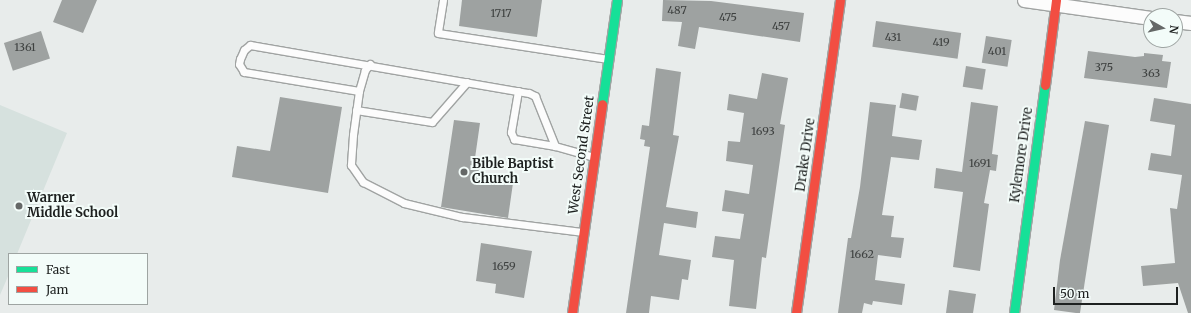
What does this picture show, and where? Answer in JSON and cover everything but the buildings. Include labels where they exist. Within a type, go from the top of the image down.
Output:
[{"type":"street","name":"West Second Street","points":[[572,313],[617,0]]},
{"type":"street","name":"Drake Drive","points":[[796,313],[840,0]]},
{"type":"street","points":[[1024,0],[1056,2],[1143,17]]},
{"type":"street","name":"Kylemore Drive","points":[[1014,313],[1056,2]]},
{"type":"lane","points":[[443,0],[438,33],[608,59]]},
{"type":"lane","points":[[359,91],[244,72],[239,64],[240,59],[244,50],[250,45],[370,64],[518,91],[535,96],[555,146]]},
{"type":"lane","points":[[370,64],[365,70],[359,91],[351,165],[363,182],[404,203],[462,217],[584,232]]},
{"type":"lane","points":[[356,110],[432,122],[467,82]]},
{"type":"lane","points":[[518,91],[511,136],[514,139],[555,146],[594,157]]},
{"type":"shaded area","name":"Warner Middle School","points":[[0,105],[67,133],[17,253],[8,253],[8,276],[0,295]]},
{"type":"traffic: fast","points":[[602,104],[617,0]]},
{"type":"traffic: fast","points":[[1014,313],[1045,85]]},
{"type":"traffic: jam","points":[[796,313],[840,0]]},
{"type":"traffic: jam","points":[[1045,85],[1056,0]]},
{"type":"traffic: jam","points":[[572,313],[602,104]]},
{"type":"place","name":"Bible Baptist Church","points":[[464,172]]},
{"type":"place","name":"Warner Middle School","points":[[19,206]]}]
